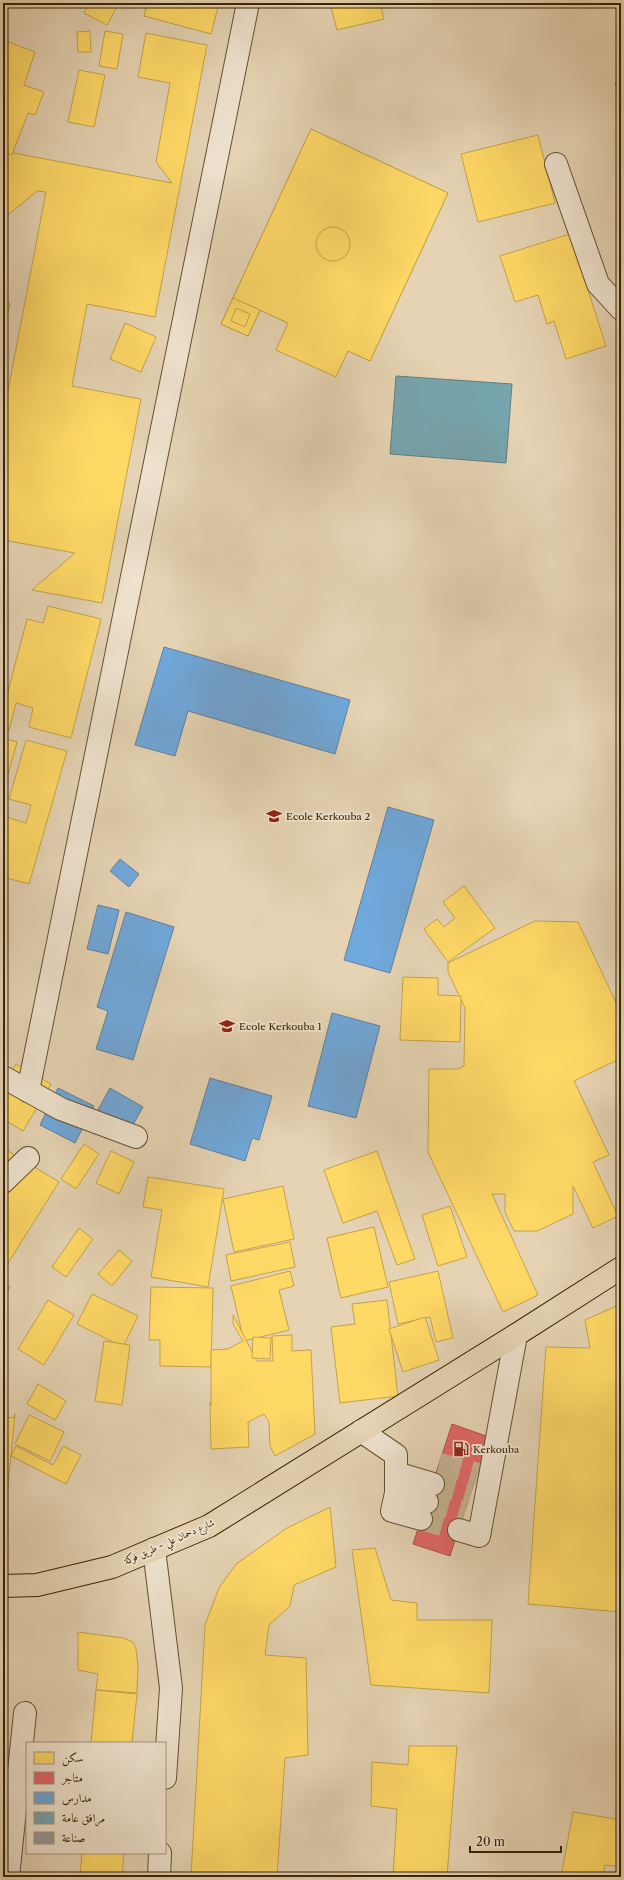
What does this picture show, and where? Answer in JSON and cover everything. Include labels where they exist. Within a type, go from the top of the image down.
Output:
[{"type":"main road","name":"شارع دحمان علي - طريق فوكة","points":[[3,1586],[37,1585],[104,1568],[209,1526],[621,1268]]},
{"type":"street","points":[[28,1091],[248,3]]},
{"type":"street","points":[[556,164],[598,284],[621,308]]},
{"type":"street","points":[[3,1077],[61,1109],[136,1136]]},
{"type":"street","points":[[3,1182],[28,1158]]},
{"type":"street","points":[[472,1510],[484,1475],[516,1335]]},
{"type":"street","points":[[361,1431],[396,1455],[396,1483],[392,1511],[427,1501],[396,1483]]},
{"type":"street","points":[[154,1549],[171,1688],[166,1763]]},
{"type":"street","points":[[8,1877],[25,1713]]},
{"type":"street","points":[[159,1877],[160,1854]]},
{"type":"building: سكن","points":[[89,3],[119,3],[107,25],[84,13]]},
{"type":"building: سكن","points":[[147,3],[219,3],[211,34],[144,16]]},
{"type":"building: سكن","points":[[330,3],[380,3],[384,19],[337,30]]},
{"type":"building: سكن","points":[[90,31],[91,52],[78,52],[77,32]]},
{"type":"building: سكن","points":[[105,31],[123,34],[117,69],[99,66]]},
{"type":"building: سكن","points":[[146,33],[207,45],[155,317],[87,304],[72,386],[141,399],[102,603],[32,590],[75,553],[3,540],[3,417],[46,192],[37,191],[3,219],[3,151],[172,183],[156,162],[170,83],[138,77]]},
{"type":"building: سكن","points":[[3,40],[35,52],[24,85],[44,92],[35,115],[28,113],[12,155],[3,152]]},
{"type":"building: سكن","points":[[79,70],[105,75],[94,127],[68,122]]},
{"type":"building: سكن","points":[[311,129],[448,193],[370,361],[260,310],[248,336],[221,324]]},
{"type":"building: سكن","points":[[311,129],[448,193],[370,361],[348,351],[336,377],[276,350],[288,323],[260,310],[248,336],[221,324]]},
{"type":"building: سكن","points":[[538,135],[555,203],[478,222],[461,154]]},
{"type":"building: سكن","points":[[330,227],[336,227],[340,228],[347,234],[350,244],[349,251],[343,258],[336,261],[330,261],[326,260],[319,254],[316,247],[316,241],[317,237],[323,230]]},
{"type":"building: سكن","points":[[570,234],[606,346],[566,359],[554,321],[547,324],[538,295],[515,302],[500,256]]},
{"type":"building: سكن","points":[[233,298],[260,310],[248,336],[221,324]]},
{"type":"building: سكن","points":[[3,302],[10,304],[3,331]]},
{"type":"building: سكن","points":[[236,308],[250,314],[245,327],[231,321]]},
{"type":"building: سكن","points":[[125,323],[156,337],[141,372],[110,359]]},
{"type":"building: سكن","points":[[48,606],[101,619],[71,738],[29,727],[33,708],[16,703],[9,730],[3,729],[3,698],[6,699],[27,619],[43,623]]},
{"type":"building: سكن","points":[[3,738],[17,742],[7,778],[3,777]]},
{"type":"building: سكن","points":[[26,740],[67,751],[29,884],[3,877],[3,816],[26,823],[31,805],[9,799]]},
{"type":"building: سكن","points":[[464,886],[495,928],[448,962],[424,929],[437,919],[444,927],[455,918],[443,902]]},
{"type":"building: سكن","points":[[535,921],[578,922],[621,1013],[621,1058],[574,1081],[609,1155],[593,1162],[618,1216],[593,1228],[573,1186],[573,1214],[537,1231],[514,1231],[505,1212],[505,1194],[492,1194],[538,1295],[503,1312],[428,1152],[429,1069],[457,1069],[464,1066],[465,1008],[448,972],[448,963]]},
{"type":"building: سكن","points":[[403,977],[438,978],[438,995],[461,996],[460,1042],[400,1040]]},
{"type":"building: سكن","points":[[16,1064],[51,1084],[23,1131],[3,1119],[3,1086]]},
{"type":"building: سكن","points":[[84,1144],[99,1154],[76,1189],[61,1179]]},
{"type":"building: سكن","points":[[3,1148],[59,1182],[3,1271]]},
{"type":"building: سكن","points":[[111,1151],[134,1162],[119,1194],[96,1183]]},
{"type":"building: سكن","points":[[377,1151],[415,1259],[397,1265],[377,1211],[343,1223],[324,1170]]},
{"type":"building: سكن","points":[[148,1177],[224,1189],[208,1287],[151,1277],[162,1210],[143,1207]]},
{"type":"building: سكن","points":[[283,1186],[294,1239],[234,1252],[223,1199]]},
{"type":"building: سكن","points":[[450,1206],[467,1257],[438,1266],[422,1215]]},
{"type":"building: سكن","points":[[374,1227],[388,1287],[341,1298],[327,1238]]},
{"type":"building: سكن","points":[[79,1228],[93,1239],[66,1277],[52,1267]]},
{"type":"building: سكن","points":[[290,1242],[295,1267],[231,1281],[226,1255]]},
{"type":"building: سكن","points":[[119,1250],[132,1261],[112,1286],[98,1274]]},
{"type":"building: سكن","points":[[290,1271],[294,1286],[279,1290],[289,1330],[244,1341],[231,1286]]},
{"type":"building: سكن","points":[[438,1271],[453,1338],[436,1342],[430,1317],[398,1324],[389,1282]]},
{"type":"building: سكن","points":[[3,1282],[10,1287],[3,1298]]},
{"type":"building: سكن","points":[[151,1287],[213,1288],[211,1367],[160,1366],[160,1340],[149,1340]]},
{"type":"building: سكن","points":[[92,1294],[138,1316],[123,1347],[77,1324]]},
{"type":"building: سكن","points":[[48,1300],[74,1315],[44,1365],[18,1349]]},
{"type":"building: سكن","points":[[387,1300],[398,1396],[340,1403],[331,1327],[355,1324],[352,1304]]},
{"type":"building: سكن","points":[[621,1304],[621,1612],[528,1604],[546,1347],[590,1348],[585,1320]]},
{"type":"building: سكن","points":[[233,1315],[257,1361],[273,1361],[272,1336],[292,1335],[292,1351],[311,1350],[315,1434],[275,1456],[270,1446],[269,1422],[264,1414],[248,1422],[249,1447],[211,1449],[211,1350],[228,1349],[243,1341],[233,1324]]},
{"type":"building: سكن","points":[[425,1317],[439,1360],[403,1372],[389,1329]]},
{"type":"building: سكن","points":[[253,1337],[271,1338],[270,1359],[252,1358]]},
{"type":"building: سكن","points":[[104,1341],[130,1345],[122,1405],[95,1401]]},
{"type":"building: سكن","points":[[38,1384],[66,1401],[55,1420],[27,1404]]},
{"type":"building: سكن","points":[[15,1414],[3,1538],[3,1417],[13,1418]]},
{"type":"building: سكن","points":[[29,1415],[64,1432],[50,1461],[15,1444]]},
{"type":"building: سكن","points":[[16,1446],[53,1465],[63,1446],[81,1455],[66,1484],[11,1456]]},
{"type":"building: سكن","points":[[330,1507],[336,1567],[294,1585],[290,1606],[269,1625],[265,1655],[306,1658],[308,1755],[285,1758],[277,1877],[191,1877],[205,1625],[219,1588],[236,1564],[287,1528]]},
{"type":"building: سكن","points":[[375,1548],[391,1600],[417,1603],[417,1620],[492,1620],[489,1693],[371,1685],[352,1550]]},
{"type":"building: سكن","points":[[78,1632],[123,1638],[133,1642],[136,1649],[138,1667],[137,1693],[96,1690],[98,1674],[78,1670]]},
{"type":"building: سكن","points":[[96,1690],[137,1694],[132,1742],[91,1742]]},
{"type":"building: سكن","points":[[409,1746],[457,1746],[447,1877],[393,1877],[397,1809],[371,1806],[372,1762],[408,1765]]},
{"type":"building: سكن","points":[[573,1812],[621,1820],[621,1867],[605,1865],[603,1877],[561,1877]]},
{"type":"building: سكن","points":[[82,1854],[124,1854],[122,1877],[80,1877]]},
{"type":"building: متاجر","points":[[452,1424],[489,1437],[450,1556],[413,1544]]},
{"type":"building: مدارس","points":[[164,647],[350,700],[335,754],[188,711],[175,756],[135,745]]},
{"type":"building: مدارس","points":[[388,807],[434,820],[390,973],[344,960]]},
{"type":"building: مدارس","points":[[120,859],[139,874],[129,887],[110,871]]},
{"type":"building: مدارس","points":[[98,905],[119,910],[108,954],[87,949]]},
{"type":"building: مدارس","points":[[126,912],[174,927],[133,1060],[96,1049],[108,1011],[97,1007]]},
{"type":"building: مدارس","points":[[332,1013],[380,1026],[356,1118],[308,1106]]},
{"type":"building: مدارس","points":[[210,1078],[272,1096],[259,1140],[252,1138],[245,1161],[190,1144]]},
{"type":"building: مدارس","points":[[58,1088],[94,1106],[75,1143],[40,1125]]},
{"type":"building: مدارس","points":[[110,1088],[143,1107],[127,1135],[94,1117]]},
{"type":"building: مرافق عامة","points":[[396,376],[512,384],[506,463],[390,454]]},
{"type":"building: صناعة","points":[[621,80],[621,96],[615,83]]},
{"type":"tunnel","points":[[439,1464],[478,1474]]},
{"type":"tunnel","points":[[433,1484],[471,1494]]},
{"type":"tunnel","points":[[427,1502],[465,1512]]},
{"type":"tunnel","points":[[421,1519],[459,1530]]},
{"type":"place","name":"Ecole Kerkouba 2","points":[[274,816]]},
{"type":"place","name":"Ecole Kerkouba 1","points":[[227,1026]]},
{"type":"place","name":"Kerkouba","points":[[461,1449]]}]
